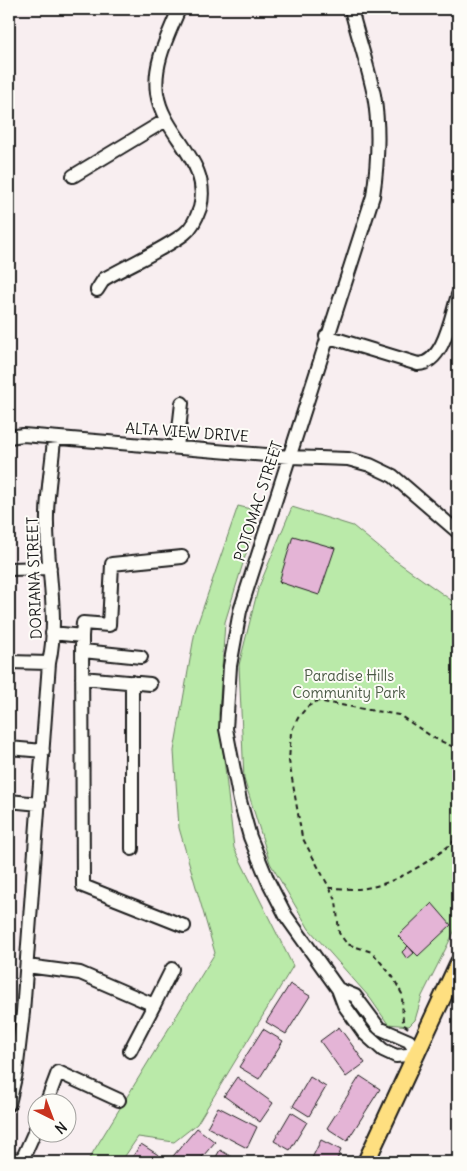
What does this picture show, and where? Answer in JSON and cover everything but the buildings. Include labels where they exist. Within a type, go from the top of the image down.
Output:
[{"type":"main road","points":[[366,1162],[418,1054],[458,964]]},
{"type":"street","points":[[97,290],[104,279],[185,233],[198,212],[202,192],[198,170],[166,120],[158,94],[157,76],[161,56],[179,9]]},
{"type":"street","name":"POTOMAC STREET","points":[[351,9],[373,94],[377,129],[376,175],[367,217],[326,336],[290,457],[240,610],[230,666],[226,729],[240,801],[250,836],[268,881],[286,916],[338,988],[344,1005],[364,1034],[383,1050],[396,1056],[418,1054]]},
{"type":"street","points":[[74,176],[166,120]]},
{"type":"street","points":[[326,336],[418,364],[426,363],[434,358],[440,350],[458,295]]},
{"type":"street","points":[[177,447],[182,403]]},
{"type":"street","name":"ALTA VIEW DRIVE","points":[[9,437],[23,436],[290,457],[348,459],[379,468],[393,476],[458,532]]},
{"type":"street","name":"DORIANA STREET","points":[[9,1104],[16,1074],[26,966],[52,633],[47,523],[54,439]]},
{"type":"street","points":[[182,557],[112,564],[109,625],[83,623],[83,886],[184,926]]},
{"type":"street","points":[[9,570],[50,568]]},
{"type":"street","points":[[52,633],[82,636]]},
{"type":"street","points":[[82,651],[141,657]]},
{"type":"street","points":[[9,662],[49,663]]},
{"type":"street","points":[[82,678],[150,684]]},
{"type":"street","points":[[132,682],[132,849]]},
{"type":"street","points":[[9,748],[42,751]]},
{"type":"street","points":[[9,801],[39,804]]},
{"type":"street","points":[[26,966],[80,973],[154,1005]]},
{"type":"street","points":[[130,1051],[172,969]]},
{"type":"street","name":"POTOMAC STREET","points":[[338,988],[355,996],[379,1028],[409,1042],[418,1054]]},
{"type":"street","points":[[50,1094],[58,1072],[119,1100]]},
{"type":"street","points":[[9,1159],[22,1160],[29,1144]]},
{"type":"path","points":[[408,1028],[403,1024],[402,994],[384,963],[372,952],[348,944],[339,933],[339,910],[302,837],[289,761],[291,732],[307,707],[317,701],[399,715],[434,738],[458,750]]},
{"type":"path","points":[[329,888],[358,889],[381,884],[422,865],[458,838]]},
{"type":"green space","points":[[238,506],[259,511],[225,622],[219,714],[234,848],[293,966],[197,1124],[174,1142],[138,1137],[121,1162],[87,1162],[215,953],[179,828],[174,751],[195,631]]},
{"type":"green space","name":"Paradise Hills Community Park","points":[[292,507],[353,526],[392,558],[458,605],[458,924],[422,996],[415,1020],[409,1026],[388,1024],[370,998],[309,929],[270,863],[244,779],[239,665],[258,589]]}]
